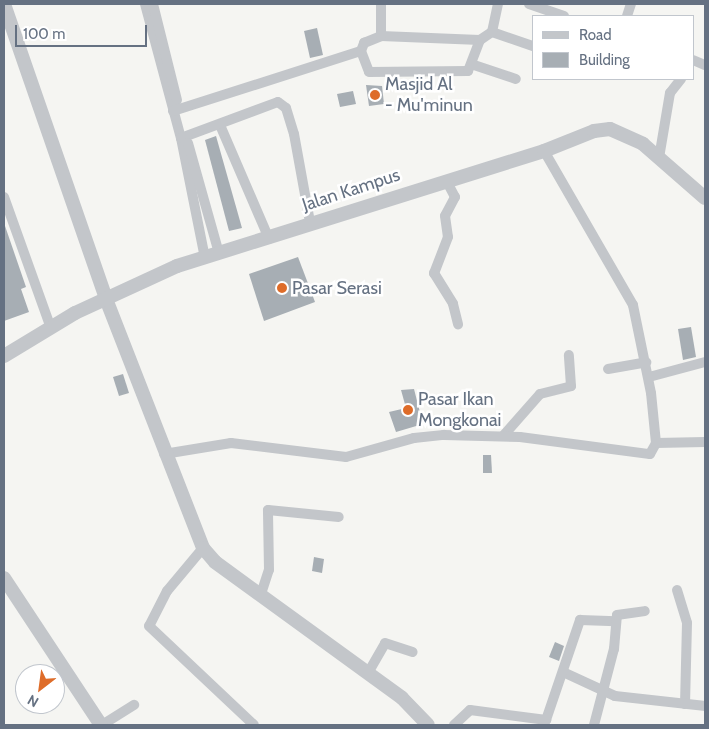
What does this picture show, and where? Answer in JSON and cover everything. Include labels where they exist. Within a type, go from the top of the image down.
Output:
[{"type":"street","points":[[145,4],[219,253]]},
{"type":"street","points":[[153,4],[176,110]]},
{"type":"street","points":[[381,4],[381,36]]},
{"type":"street","points":[[480,40],[474,65],[468,71],[381,74],[369,72],[361,51],[364,43],[381,36],[480,40],[492,32],[498,4]]},
{"type":"street","points":[[529,4],[561,15]]},
{"type":"street","points":[[4,6],[106,299],[164,454],[203,548],[210,558],[368,672],[428,725]]},
{"type":"street","points":[[492,32],[532,46]]},
{"type":"street","points":[[176,110],[361,51]]},
{"type":"street","points":[[474,65],[516,79]]},
{"type":"street","points":[[659,158],[670,93],[680,80]]},
{"type":"street","points":[[184,137],[278,102],[286,108],[310,222]]},
{"type":"street","points":[[220,125],[269,239]]},
{"type":"street","name":"Jalan Kampus","points":[[4,356],[51,328],[106,299],[177,266],[269,239],[310,222],[447,182],[544,151],[594,131],[610,129],[643,144],[705,198]]},
{"type":"street","points":[[184,137],[205,258]]},
{"type":"street","points":[[164,454],[231,443],[346,457],[414,438],[503,436],[642,455],[654,451],[656,443],[649,376],[628,293],[544,151]]},
{"type":"street","points":[[447,182],[455,197],[445,216],[448,237],[434,273],[453,304],[458,324]]},
{"type":"street","points":[[4,197],[51,328]]},
{"type":"street","points":[[503,436],[540,394],[571,386],[569,355]]},
{"type":"street","points":[[608,370],[646,362]]},
{"type":"street","points":[[649,376],[705,362]]},
{"type":"street","points":[[656,443],[705,442]]},
{"type":"street","points":[[262,594],[269,570],[268,510],[339,518]]},
{"type":"street","points":[[203,548],[167,591],[149,626],[254,725]]},
{"type":"street","points":[[5,585],[102,725],[134,705]]},
{"type":"street","points":[[677,590],[687,623],[685,704]]},
{"type":"street","points":[[594,725],[604,693],[619,613],[645,611]]},
{"type":"street","points":[[454,725],[470,710],[514,721],[546,720],[580,620],[616,621]]},
{"type":"street","points":[[368,672],[385,643],[413,652]]},
{"type":"street","points":[[563,672],[604,693],[705,706]]},
{"type":"building","points":[[317,28],[323,55],[310,58],[304,31]]},
{"type":"building","name":"Masjid Al - Mu'minun","points":[[366,85],[382,86],[384,104],[369,106]]},
{"type":"building","points":[[353,91],[356,104],[340,107],[337,94]]},
{"type":"building","points":[[216,136],[242,228],[229,231],[205,140]]},
{"type":"building","points":[[4,223],[26,287],[21,289],[29,312],[4,321]]},
{"type":"building","name":"Pasar Serasi","points":[[298,257],[315,302],[264,321],[249,274]]},
{"type":"building","points":[[691,327],[696,357],[683,360],[678,329]]},
{"type":"building","points":[[123,374],[129,393],[119,396],[113,377]]},
{"type":"building","name":"Pasar Ikan Mongkonai","points":[[414,389],[423,424],[396,432],[389,412],[406,408],[401,390]]},
{"type":"building","points":[[483,455],[491,455],[492,473],[483,473]]},
{"type":"building","points":[[314,557],[324,559],[322,573],[312,571]]},
{"type":"building","points":[[555,642],[564,646],[559,661],[549,657]]},
{"type":"place","name":"Masjid Al - Mu'minun","points":[[375,95]]},
{"type":"place","name":"Pasar Serasi","points":[[282,288]]},
{"type":"place","name":"Pasar Ikan Mongkonai","points":[[408,410]]}]
